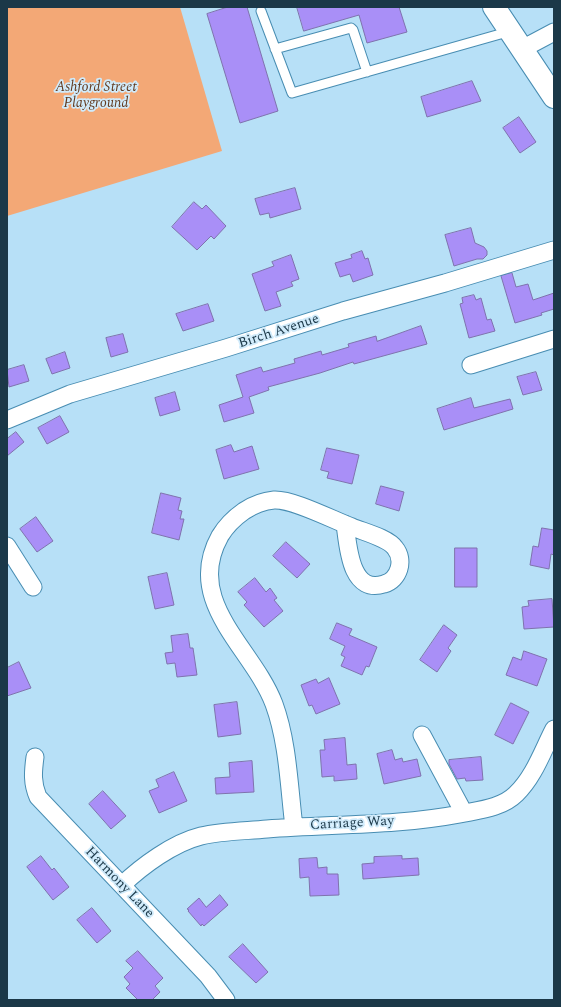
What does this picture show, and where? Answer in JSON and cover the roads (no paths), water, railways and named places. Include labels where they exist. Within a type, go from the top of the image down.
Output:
[{"type":"main road","points":[[494,7],[554,97]]},
{"type":"street","points":[[516,40],[554,32]]},
{"type":"street","name":"Birch Avenue","points":[[7,420],[70,394],[226,348],[343,311],[445,283],[554,250]]},
{"type":"street","points":[[471,365],[554,340]]},
{"type":"street","points":[[294,827],[283,739],[274,704],[265,685],[224,623],[214,604],[210,565],[215,546],[224,529],[238,515],[254,504],[275,500],[292,503],[345,524]]},
{"type":"street","points":[[7,546],[33,587]]},
{"type":"street","name":"Carriage Way","points":[[122,885],[139,869],[200,836],[237,831],[396,822],[464,813],[485,809],[505,802],[516,794],[531,772],[554,728]]},
{"type":"street","points":[[422,736],[464,813]]},
{"type":"street","name":"Harmony Lane","points":[[35,757],[32,774],[34,787],[38,797],[208,976],[219,988],[226,1000]]},
{"type":"lane","points":[[261,11],[292,93],[367,72],[516,40]]},
{"type":"lane","points":[[276,49],[350,28],[353,30],[367,72]]},
{"type":"park label","name":"Ashford Street Playground","points":[[96,96]]}]
